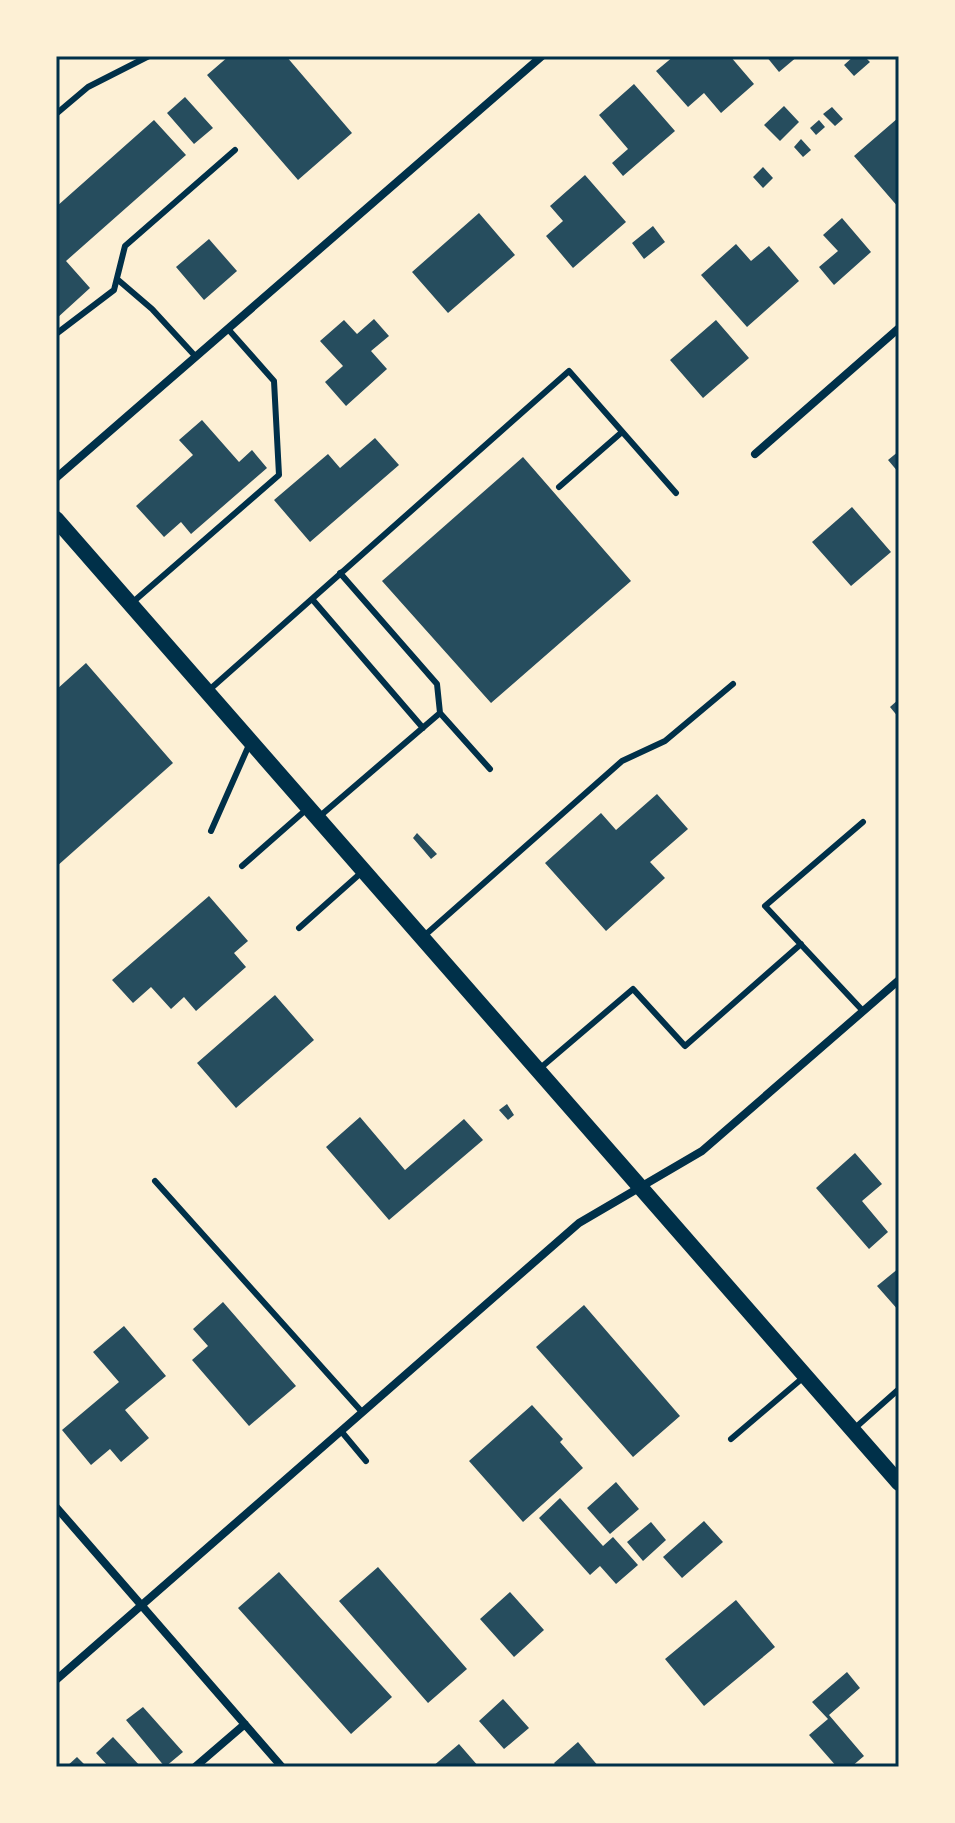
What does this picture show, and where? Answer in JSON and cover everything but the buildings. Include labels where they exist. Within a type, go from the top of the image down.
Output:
[{"type":"main road","points":[[56,519],[899,1483]]},
{"type":"street","points":[[56,478],[542,56]]},
{"type":"street","points":[[755,454],[899,328]]},
{"type":"street","points":[[56,1680],[579,1223],[702,1151],[899,980]]},
{"type":"street","points":[[56,1507],[282,1767]]},
{"type":"street","points":[[195,1767],[245,1724]]},
{"type":"lane","points":[[56,114],[88,87],[149,56]]},
{"type":"lane","points":[[56,334],[114,290],[125,246],[235,150]]},
{"type":"lane","points":[[117,279],[152,309],[196,357]]},
{"type":"lane","points":[[130,605],[279,475],[274,381],[228,329]]},
{"type":"lane","points":[[207,692],[569,371],[676,493]]},
{"type":"lane","points":[[559,487],[622,432]]},
{"type":"lane","points":[[340,573],[437,684],[440,713],[490,769]]},
{"type":"lane","points":[[312,599],[423,728]]},
{"type":"lane","points":[[422,938],[622,761],[665,741],[733,684]]},
{"type":"lane","points":[[242,866],[440,713]]},
{"type":"lane","points":[[211,831],[250,742]]},
{"type":"lane","points":[[863,822],[765,906],[863,1011]]},
{"type":"lane","points":[[299,928],[363,871]]},
{"type":"lane","points":[[538,1070],[633,989],[685,1046],[801,944]]},
{"type":"lane","points":[[155,1181],[362,1412]]},
{"type":"lane","points":[[731,1439],[805,1376]]},
{"type":"lane","points":[[852,1430],[899,1389]]},
{"type":"lane","points":[[341,1431],[366,1461]]}]
